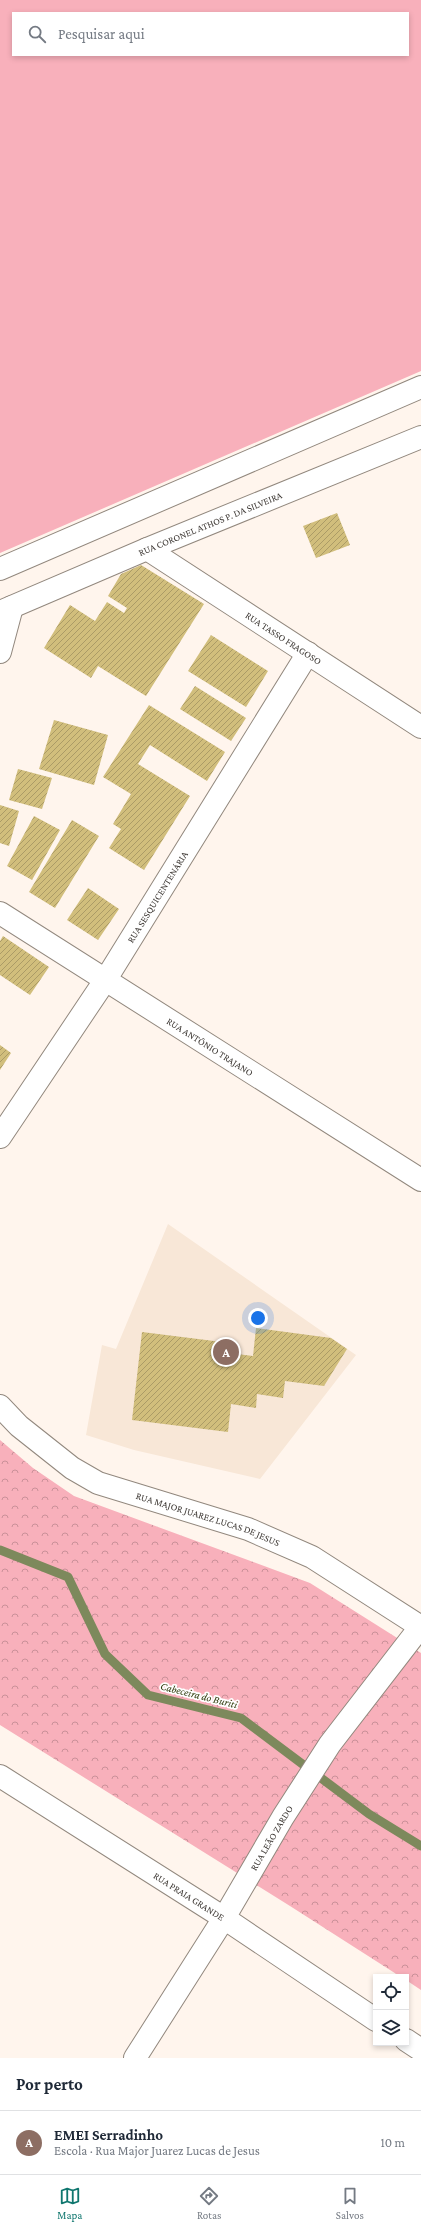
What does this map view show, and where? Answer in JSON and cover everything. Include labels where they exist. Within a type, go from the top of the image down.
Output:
[{"type":"street","points":[[0,569],[421,387]]},
{"type":"street","name":"RUA CORONEL ATHOS P. DA SILVEIRA","points":[[6,610],[146,550],[421,437]]},
{"type":"street","name":"RUA TASSO FRAGOSO","points":[[146,550],[421,727]]},
{"type":"street","points":[[0,652],[6,610]]},
{"type":"street","name":"RUA SESQUICENTENÁRIA","points":[[0,1137],[106,979],[308,653]]},
{"type":"street","name":"RUA ANTÔNIO TRAJANO","points":[[0,913],[421,1180]]},
{"type":"street","name":"RUA MAJOR JUAREZ LUCAS DE JESUS","points":[[0,1406],[19,1426],[66,1464],[98,1483],[248,1529],[305,1554],[421,1626]]},
{"type":"street","name":"RUA LEÃO ZARDO","points":[[135,2058],[224,1918],[283,1817],[330,1744],[421,1626]]},
{"type":"street","name":"RUA PRAIA GRANDE","points":[[0,1776],[224,1918],[373,2018]]},
{"type":"street","points":[[409,2042],[421,2050]]},
{"type":"shaded area","points":[[168,1224],[356,1355],[260,1479],[134,1450],[86,1435],[102,1345],[116,1349]]},
{"type":"green space","points":[[0,0],[421,0],[421,371],[0,553]]},
{"type":"green space","points":[[0,1440],[33,1468],[74,1496],[310,1583],[421,1653],[421,1990],[409,1982],[409,1974],[396,1974],[0,1725]]},
{"type":"building","points":[[337,513],[350,545],[316,558],[303,526]]},
{"type":"building","points":[[141,565],[204,604],[146,696],[98,666],[91,678],[44,648],[70,605],[95,621],[107,602],[124,613],[127,608],[108,596],[121,574]]},
{"type":"building","points":[[211,635],[268,671],[246,707],[188,671]]},
{"type":"building","points":[[195,686],[246,718],[231,741],[180,709]]},
{"type":"building","points":[[149,705],[225,752],[207,781],[150,745],[138,764],[190,796],[144,870],[109,848],[121,829],[113,824],[131,794],[103,777]]},
{"type":"building","points":[[54,720],[108,735],[94,785],[39,769]]},
{"type":"building","points":[[18,769],[52,778],[42,809],[9,800]]},
{"type":"building","points":[[0,805],[19,811],[9,846],[0,843]]},
{"type":"building","points":[[34,816],[60,830],[32,880],[7,866]]},
{"type":"building","points":[[72,820],[99,836],[55,908],[29,892]]},
{"type":"building","points":[[88,888],[119,909],[98,940],[67,920]]},
{"type":"building","points":[[3,936],[49,967],[30,995],[0,975],[0,941]]},
{"type":"building","points":[[0,1045],[11,1053],[0,1070]]},
{"type":"building","points":[[256,1328],[331,1338],[347,1349],[324,1386],[285,1381],[283,1398],[257,1394],[256,1408],[231,1404],[228,1432],[132,1420],[142,1332],[230,1343],[229,1353],[253,1356]]},
{"type":"waterway","name":"Cabeceira do Buriti","points":[[0,1550],[68,1577],[105,1654],[148,1695],[241,1718],[369,1814],[421,1846]]},
{"type":"place","name":"EMEI Serradinho","points":[[226,1352]]}]
